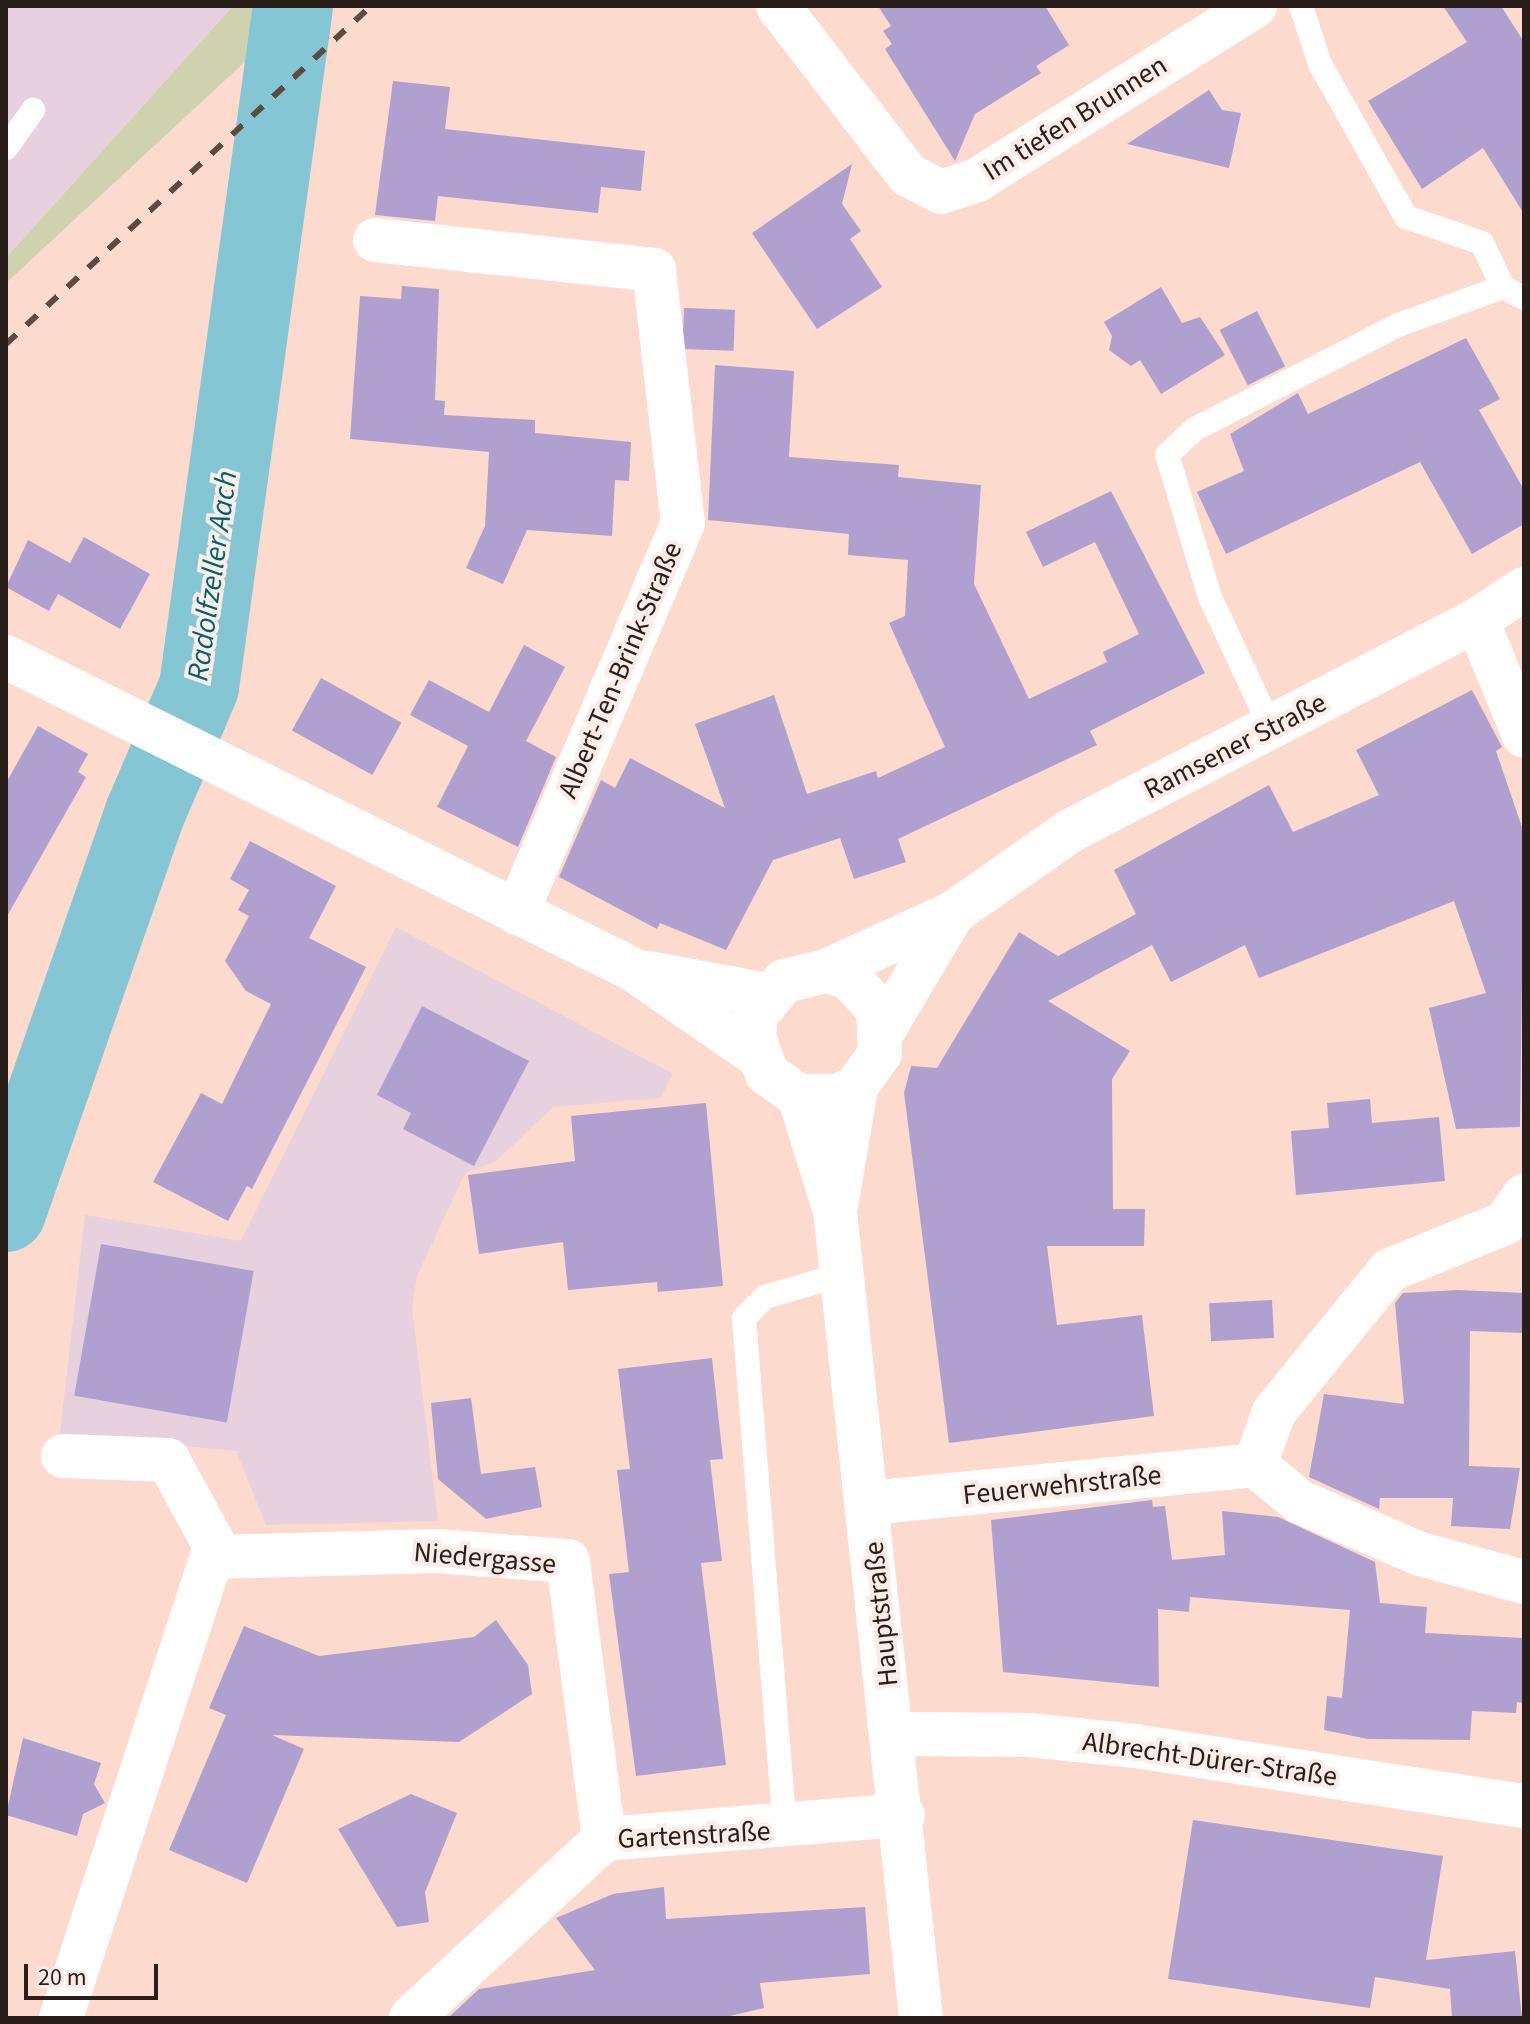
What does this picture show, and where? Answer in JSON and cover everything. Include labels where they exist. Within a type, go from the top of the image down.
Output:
[{"type":"street","name":"Im tiefen Brunnen","points":[[778,6],[908,175],[941,192],[977,180],[1255,6]]},
{"type":"street","name":"Albert-Ten-Brink-Straße","points":[[375,240],[654,270],[683,523],[517,913]]},
{"type":"street","name":"Ramsener Straße","points":[[826,971],[953,913],[1070,831],[1477,620],[1524,589]]},
{"type":"street","points":[[1477,620],[1524,736]]},
{"type":"street","points":[[6,657],[132,715],[634,970],[758,1056]]},
{"type":"street","name":"Ramsener Straße","points":[[883,1031],[953,913]]},
{"type":"street","points":[[634,970],[767,995]]},
{"type":"street","points":[[835,1211],[856,1087],[880,1053],[883,1031],[865,991],[826,971],[804,972],[767,995],[756,1015],[758,1056],[767,1074],[799,1096],[838,1096],[856,1087]]},
{"type":"street","points":[[799,1096],[835,1211]]},
{"type":"street","points":[[1524,1196],[1505,1223],[1390,1270],[1274,1412],[1255,1465],[1300,1502],[1420,1554],[1524,1582]]},
{"type":"street","name":"Hauptstraße","points":[[835,1211],[903,1815],[921,2018]]},
{"type":"street","points":[[61,2018],[212,1557],[220,1555],[168,1460],[63,1456]]},
{"type":"street","name":"Feuerwehrstraße","points":[[869,1503],[1255,1465]]},
{"type":"street","name":"Niedergasse","points":[[220,1555],[437,1551],[568,1561],[604,1839]]},
{"type":"street","name":"Albrecht-Dürer-Straße","points":[[894,1734],[1029,1735],[1135,1746],[1524,1806]]},
{"type":"street","name":"Gartenstraße","points":[[411,2018],[604,1839],[785,1830],[903,1815]]},
{"type":"lane","points":[[1271,728],[1210,597],[1167,455],[1195,429],[1299,381],[1335,353],[1514,293],[1482,243],[1406,217],[1320,64],[1301,6]]},
{"type":"lane","points":[[6,148],[33,110]]},
{"type":"lane","points":[[785,1830],[744,1318],[765,1297],[843,1274]]},
{"type":"shaded area","points":[[6,6],[233,6],[6,258]]},
{"type":"shaded area","points":[[396,927],[673,1074],[660,1098],[553,1107],[496,1161],[465,1173],[417,1276],[412,1308],[438,1521],[266,1525],[236,1451],[60,1434],[85,1215],[241,1241]]},
{"type":"green space","points":[[233,6],[267,6],[264,44],[6,283],[6,258]]},
{"type":"building","points":[[878,6],[1045,6],[1069,45],[1036,66],[1041,73],[975,114],[955,161],[885,49],[892,44],[883,31],[891,26]]},
{"type":"building","points":[[1443,6],[1501,6],[1524,42],[1524,214],[1483,148],[1422,189],[1368,101],[1467,42]]},
{"type":"building","points":[[393,81],[450,87],[445,129],[645,151],[641,191],[601,187],[598,213],[438,196],[435,221],[375,215]]},
{"type":"building","points":[[1209,90],[1222,110],[1241,113],[1229,168],[1127,144]]},
{"type":"building","points":[[852,164],[842,204],[861,231],[850,239],[882,287],[817,329],[752,233]]},
{"type":"building","points":[[402,286],[439,289],[435,400],[445,401],[444,415],[535,420],[535,433],[631,442],[629,481],[615,480],[612,536],[527,530],[503,584],[466,568],[485,526],[489,452],[350,439],[360,296],[401,299]]},
{"type":"building","points":[[1161,287],[1182,323],[1200,317],[1225,355],[1161,394],[1140,360],[1131,366],[1109,350],[1112,336],[1104,322]]},
{"type":"building","points":[[684,308],[735,310],[734,351],[683,349]]},
{"type":"building","points":[[1257,311],[1285,366],[1248,385],[1220,330]]},
{"type":"building","points":[[1466,338],[1500,399],[1479,410],[1524,490],[1524,524],[1472,554],[1420,462],[1226,554],[1197,492],[1244,471],[1230,434],[1298,393],[1308,414]]},
{"type":"building","points":[[715,365],[794,371],[789,457],[899,465],[898,477],[981,485],[974,584],[1029,699],[1107,662],[1103,652],[1139,634],[1095,542],[1043,567],[1026,532],[1111,491],[1205,673],[1090,731],[1097,745],[898,839],[906,862],[854,879],[840,838],[773,860],[726,950],[660,923],[657,929],[559,877],[601,780],[615,788],[630,758],[725,808],[695,724],[774,695],[807,794],[876,771],[878,778],[945,747],[889,623],[905,616],[908,560],[848,555],[849,534],[708,520]]},
{"type":"building","points":[[84,537],[150,574],[120,629],[58,594],[49,611],[6,587],[28,540],[70,563]]},
{"type":"building","points":[[524,645],[565,667],[526,741],[556,757],[518,847],[437,807],[468,746],[410,715],[429,680],[489,712]]},
{"type":"building","points":[[321,678],[401,723],[372,775],[292,730]]},
{"type":"building","points":[[1472,690],[1502,747],[1496,751],[1524,833],[1520,1127],[1456,1129],[1429,1008],[1486,993],[1454,901],[1259,978],[1245,945],[1171,982],[1152,945],[1048,1001],[1130,1051],[1112,1079],[1113,1209],[1145,1209],[1144,1246],[1047,1246],[1057,1325],[1142,1315],[1154,1416],[949,1443],[904,1093],[911,1066],[937,1068],[1019,932],[1058,956],[1136,914],[1114,870],[1269,785],[1293,832],[1379,795],[1356,750]]},
{"type":"building","points":[[38,726],[88,754],[78,772],[86,777],[6,918],[6,783]]},
{"type":"building","points":[[250,841],[336,886],[309,938],[366,967],[252,1189],[247,1186],[228,1221],[153,1182],[201,1093],[222,1104],[271,1004],[246,991],[225,961],[249,916],[238,910],[249,890],[230,879]]},
{"type":"building","points":[[422,1006],[529,1061],[474,1166],[403,1129],[411,1113],[377,1095]]},
{"type":"building","points":[[1370,1099],[1372,1123],[1439,1117],[1445,1181],[1296,1195],[1291,1131],[1329,1128],[1327,1103]]},
{"type":"building","points":[[706,1103],[723,1286],[658,1292],[657,1282],[568,1290],[563,1242],[479,1254],[468,1175],[575,1161],[571,1116]]},
{"type":"building","points":[[101,1244],[254,1271],[227,1423],[74,1396]]},
{"type":"building","points":[[1458,1290],[1524,1293],[1524,1333],[1470,1331],[1469,1466],[1520,1468],[1510,1529],[1451,1526],[1453,1498],[1380,1498],[1379,1509],[1309,1477],[1324,1394],[1404,1404],[1395,1303],[1403,1293]]},
{"type":"building","points":[[1272,1300],[1274,1338],[1211,1341],[1209,1303]]},
{"type":"building","points":[[712,1358],[723,1459],[710,1460],[722,1561],[701,1563],[726,1765],[636,1776],[609,1574],[629,1572],[617,1470],[630,1469],[618,1369]]},
{"type":"building","points":[[471,1398],[481,1474],[535,1467],[542,1507],[486,1519],[438,1479],[431,1403]]},
{"type":"building","points":[[1152,1500],[1153,1507],[1165,1506],[1172,1560],[1225,1555],[1222,1511],[1278,1517],[1375,1562],[1380,1603],[1427,1607],[1425,1633],[1524,1638],[1524,1703],[1517,1702],[1516,1713],[1472,1711],[1470,1740],[1368,1739],[1324,1730],[1327,1696],[1342,1698],[1350,1610],[1190,1597],[1189,1612],[1158,1609],[1159,1687],[1003,1672],[991,1520]]},
{"type":"building","points":[[496,1620],[528,1665],[532,1694],[459,1742],[272,1735],[304,1749],[247,1883],[169,1850],[226,1715],[209,1708],[244,1626],[319,1656],[474,1637]]},
{"type":"building","points":[[23,1738],[101,1763],[94,1784],[105,1803],[83,1814],[77,1836],[6,1815]]},
{"type":"building","points":[[411,1794],[457,1813],[425,1892],[429,1922],[397,1927],[338,1829]]},
{"type":"building","points":[[1193,1820],[1443,1856],[1426,1960],[1515,1951],[1522,2018],[1452,2018],[1450,1989],[1375,1977],[1370,2008],[1168,1979]]},
{"type":"building","points":[[664,1887],[666,1919],[865,1907],[870,1974],[760,1983],[764,2008],[721,2018],[448,2018],[479,1989],[595,1970],[556,1918],[613,1894]]},
{"type":"waterway","name":"Radolfzeller Aach","points":[[6,1212],[145,813],[199,687],[293,6]]},
{"type":"railway","points":[[6,344],[371,6]]}]
